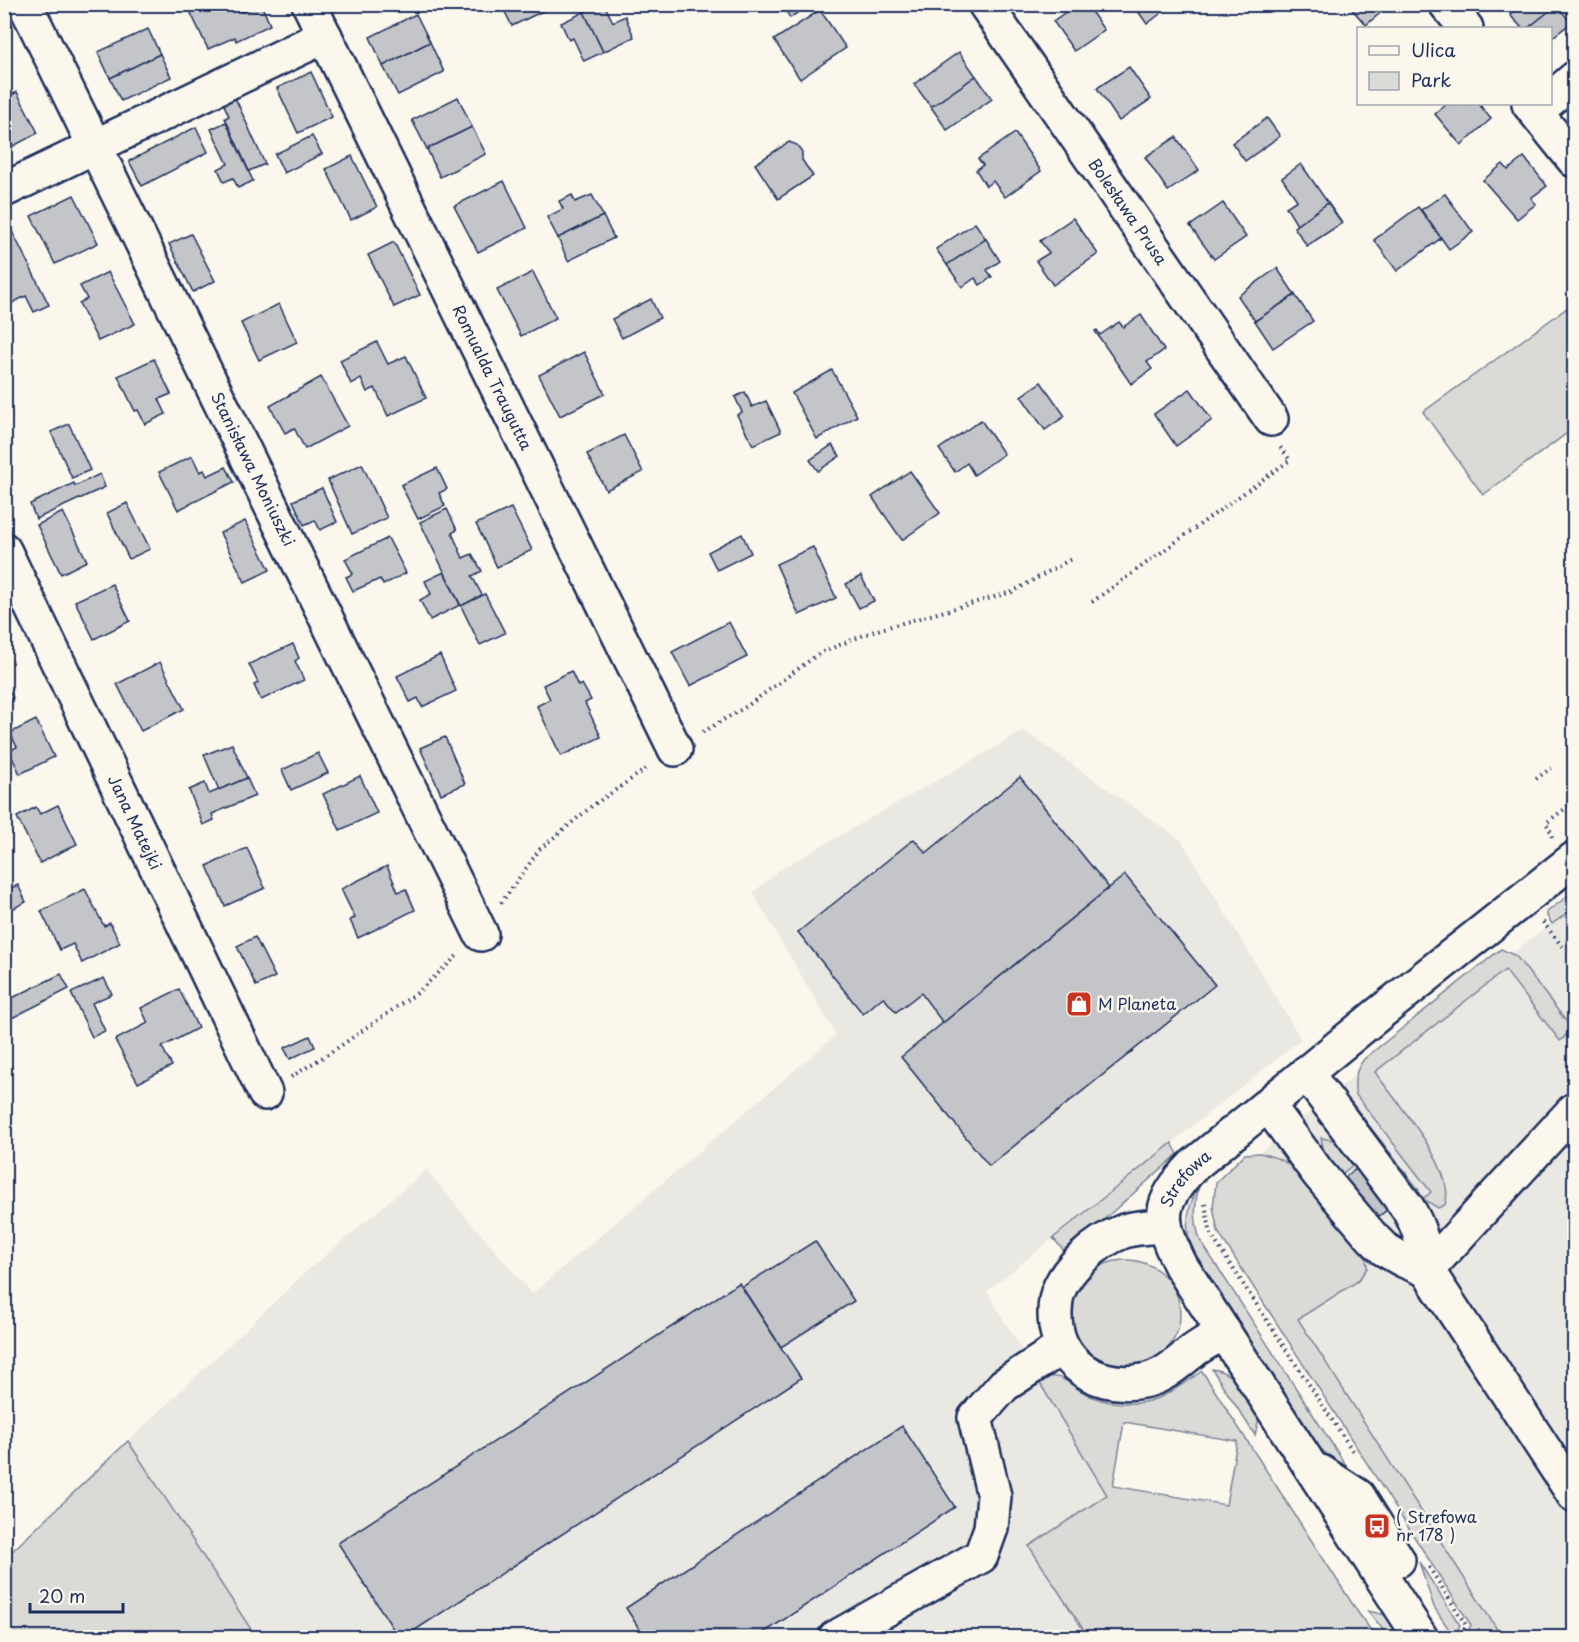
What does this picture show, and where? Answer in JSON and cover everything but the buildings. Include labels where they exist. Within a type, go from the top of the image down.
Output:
[{"type":"street","name":"Stanisława Moniuszki","points":[[25,4],[481,934]]},
{"type":"street","name":"Romualda Traugutta","points":[[309,4],[675,749]]},
{"type":"street","name":"Bolesława Prusa","points":[[985,4],[1271,419]]},
{"type":"street","points":[[1446,4],[1465,27]]},
{"type":"street","points":[[4,190],[325,36]]},
{"type":"street","points":[[1552,97],[1575,79]]},
{"type":"street","points":[[1541,105],[1575,160]]},
{"type":"street","name":"Jana Matejki","points":[[4,550],[265,1094]]},
{"type":"street","name":"Strefowa","points":[[1413,1625],[1181,1266],[1169,1241],[1165,1226],[1167,1200],[1184,1175],[1306,1073],[1575,859]]},
{"type":"street","points":[[1306,1073],[1416,1220],[1424,1244],[1427,1270],[1575,1495]]},
{"type":"street","points":[[1268,1105],[1318,1173],[1372,1237],[1393,1254],[1427,1270]]},
{"type":"street","points":[[1427,1270],[1575,1110]]},
{"type":"street","points":[[1165,1226],[1143,1227],[1123,1232],[1081,1258],[1065,1276],[1056,1299],[1055,1315],[1062,1347],[1077,1366],[1099,1380],[1122,1383],[1144,1381],[1165,1373],[1224,1332]]},
{"type":"street","points":[[835,1638],[981,1556],[991,1528],[994,1496],[975,1418],[1004,1385],[1062,1347]]},
{"type":"path","points":[[1092,602],[1290,460],[1272,437],[1271,419]]},
{"type":"path","points":[[265,1094],[336,1049],[417,993],[481,934],[540,849],[592,806],[675,749],[747,706],[820,653],[874,631],[1012,592],[1073,558]]},
{"type":"path","points":[[1536,778],[1551,768]]},
{"type":"path","points":[[1550,820],[1575,802]]},
{"type":"path","points":[[1538,914],[1565,950]]},
{"type":"path","points":[[1205,1201],[1204,1207],[1211,1235],[1355,1455]]},
{"type":"path","points":[[1427,1565],[1466,1625],[1460,1638]]},
{"type":"shaded area","points":[[1024,731],[1181,840],[1301,1039],[987,1291],[1107,1495],[1029,1546],[1088,1637],[256,1637],[128,1441],[306,1272],[426,1170],[532,1294],[836,1035],[753,893],[779,870]]},
{"type":"shaded area","points":[[1574,908],[1574,1637],[1487,1637],[1416,1526],[1220,1185],[1361,1070]]},
{"type":"green space","points":[[1574,303],[1574,428],[1483,495],[1423,412]]},
{"type":"green space","points":[[1574,891],[1574,908],[1552,924],[1547,912]]},
{"type":"green space","points":[[1501,949],[1516,956],[1568,1024],[1569,1030],[1560,1041],[1505,970],[1375,1072],[1434,1154],[1447,1190],[1445,1205],[1438,1208],[1423,1199],[1431,1192],[1356,1095],[1356,1076],[1364,1059]]},
{"type":"green space","points":[[1351,1102],[1419,1190],[1417,1193],[1352,1108]]},
{"type":"green space","points":[[1321,1138],[1339,1141],[1357,1162],[1340,1175],[1325,1157]]},
{"type":"green space","points":[[1172,1143],[1178,1154],[1066,1253],[1053,1238]]},
{"type":"green space","points":[[1260,1153],[1282,1160],[1300,1173],[1366,1258],[1367,1268],[1358,1281],[1298,1319],[1502,1637],[1465,1637],[1471,1625],[1218,1232],[1213,1207],[1216,1182],[1245,1154]]},
{"type":"green space","points":[[1199,1186],[1195,1213],[1200,1240],[1356,1481],[1320,1448],[1194,1252],[1188,1235],[1188,1219],[1189,1210]]},
{"type":"green space","points":[[1126,1260],[1147,1264],[1164,1276],[1176,1293],[1180,1314],[1176,1335],[1164,1352],[1147,1364],[1126,1368],[1105,1364],[1088,1352],[1076,1335],[1072,1314],[1076,1293],[1088,1276],[1105,1264]]},
{"type":"green space","points":[[1212,1369],[1228,1375],[1240,1387],[1259,1418],[1255,1435]]},
{"type":"green space","points":[[1202,1371],[1376,1637],[1088,1637],[1029,1546],[1107,1495],[1038,1380],[1047,1377],[1060,1378],[1095,1398],[1108,1402],[1130,1403],[1160,1397]],"holes":[[[1124,1422],[1237,1441],[1226,1505],[1113,1486]]]},
{"type":"green space","points":[[128,1441],[256,1637],[5,1637],[5,1558]]},
{"type":"green space","points":[[1419,1562],[1460,1625],[1454,1637],[1434,1607]]},
{"type":"green space","points":[[1368,1611],[1386,1615],[1401,1637],[1389,1637]]},
{"type":"place","name":"M Planeta","points":[[1079,1004]]},
{"type":"place","name":"( Strefowa nr 178 )","points":[[1377,1526]]}]
